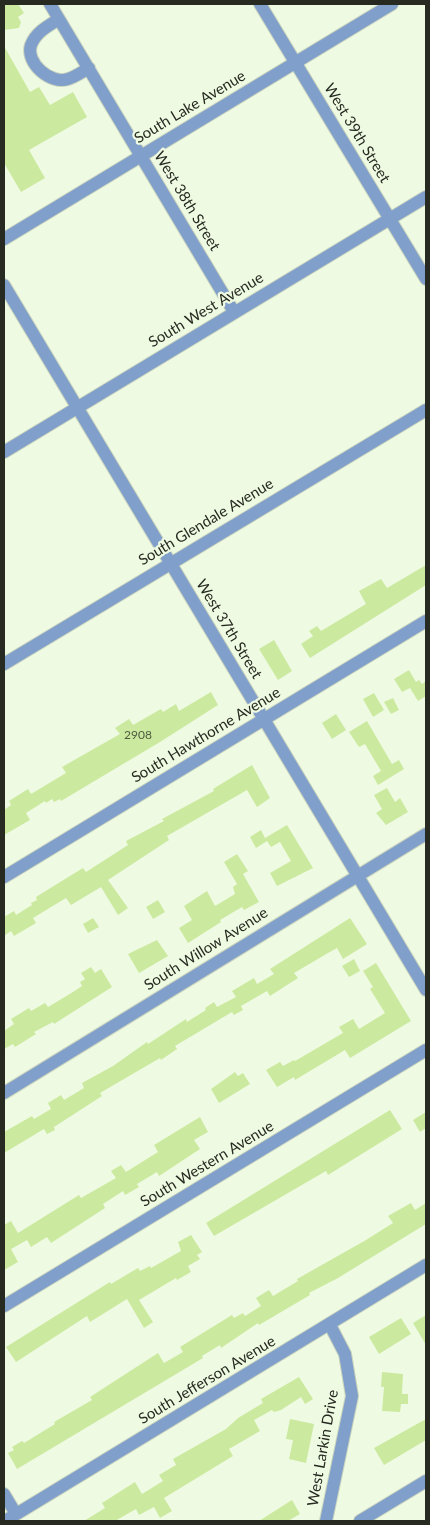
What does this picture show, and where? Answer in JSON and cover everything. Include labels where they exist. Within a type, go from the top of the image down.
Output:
[{"type":"street","name":"West 38th Street","points":[[50,4],[234,312]]},
{"type":"street","name":"West 39th Street","points":[[260,4],[426,279]]},
{"type":"street","name":"South Lake Avenue","points":[[4,239],[392,4]]},
{"type":"street","points":[[59,19],[40,31],[32,43],[30,52],[37,68],[47,76],[59,80],[68,79],[89,68]]},
{"type":"street","name":"South West Avenue","points":[[4,452],[426,198]]},
{"type":"street","name":"West 37th Street","points":[[4,285],[426,990]]},
{"type":"street","name":"South Glendale Avenue","points":[[4,664],[170,562],[426,410]]},
{"type":"street","name":"South Hawthorne Avenue","points":[[4,877],[426,621]]},
{"type":"street","name":"South Willow Avenue","points":[[4,1093],[426,834]]},
{"type":"street","name":"South Western Avenue","points":[[4,1306],[426,1050]]},
{"type":"street","name":"South Jefferson Avenue","points":[[4,1521],[330,1325],[426,1265]]},
{"type":"street","name":"West Larkin Drive","points":[[326,1521],[352,1396],[345,1354],[330,1325]]},
{"type":"street","points":[[360,1521],[426,1481]]},
{"type":"street","points":[[4,1494],[16,1514]]},
{"type":"building","points":[[4,4],[18,4],[24,13],[18,17],[21,22],[19,28],[4,30]]},
{"type":"building","points":[[4,46],[30,92],[39,87],[50,105],[73,92],[87,117],[29,150],[45,178],[21,192],[4,163]]},
{"type":"building","points":[[426,565],[426,585],[310,658],[301,644],[313,636],[309,631],[317,626],[321,631],[366,604],[359,591],[381,579],[387,588]]},
{"type":"building","points":[[274,640],[292,671],[278,680],[259,649]]},
{"type":"building","points":[[409,670],[416,682],[419,680],[422,684],[426,681],[426,696],[418,701],[410,688],[402,692],[394,679]]},
{"type":"building","points":[[211,692],[218,705],[61,801],[60,799],[54,802],[52,799],[46,803],[45,801],[26,813],[30,820],[4,835],[4,810],[11,805],[9,801],[28,789],[31,794],[66,773],[62,767],[120,734],[115,728],[129,719],[133,725],[161,709],[163,712],[176,704],[179,711]]},
{"type":"building","points":[[374,693],[384,710],[373,717],[363,699]]},
{"type":"building","points":[[393,698],[399,710],[391,714],[384,702]]},
{"type":"building","points":[[336,714],[346,730],[332,739],[322,723]]},
{"type":"building","points":[[367,721],[392,764],[399,760],[404,769],[378,785],[373,776],[381,771],[365,744],[359,747],[349,732]]},
{"type":"building","points":[[252,765],[270,798],[257,807],[247,790],[167,836],[169,840],[108,880],[128,908],[118,915],[101,887],[71,905],[66,898],[33,918],[36,923],[14,936],[11,931],[4,936],[4,917],[14,911],[16,915],[32,905],[31,903],[37,900],[36,897],[83,868],[86,872],[128,845],[126,841],[214,791],[213,789]]},
{"type":"building","points":[[387,788],[395,802],[400,798],[408,812],[386,825],[376,813],[382,809],[374,795]]},
{"type":"building","points":[[287,825],[313,868],[277,886],[270,873],[291,861],[280,842],[271,847],[267,841],[256,848],[250,837],[261,830],[265,838]]},
{"type":"building","points":[[237,854],[248,871],[243,874],[259,902],[244,910],[242,907],[188,943],[179,928],[192,920],[184,906],[207,891],[215,906],[235,894],[233,887],[237,884],[224,862]]},
{"type":"building","points":[[158,900],[165,912],[153,919],[146,907]]},
{"type":"building","points":[[93,918],[99,927],[88,933],[83,924]]},
{"type":"building","points":[[350,918],[367,944],[343,959],[337,948],[328,953],[294,973],[298,978],[270,996],[267,991],[241,1006],[243,1010],[234,1015],[232,1012],[175,1046],[177,1049],[161,1060],[160,1058],[100,1093],[102,1096],[54,1127],[55,1130],[47,1134],[44,1129],[4,1153],[4,1132],[32,1116],[34,1119],[51,1109],[48,1103],[61,1095],[64,1100],[84,1088],[82,1083],[113,1066],[147,1042],[148,1044],[186,1019],[187,1022],[206,1010],[205,1008],[214,1002],[217,1007],[236,997],[232,991],[254,978],[257,984],[274,974],[270,969]]},
{"type":"building","points":[[157,940],[168,956],[139,973],[128,954]]},
{"type":"building","points":[[354,959],[360,971],[349,977],[342,966]]},
{"type":"building","points":[[376,963],[411,1021],[350,1058],[345,1050],[295,1080],[294,1077],[277,1087],[266,1070],[280,1062],[283,1066],[295,1061],[343,1033],[339,1027],[353,1019],[359,1029],[385,1013],[370,989],[373,987],[363,971]]},
{"type":"building","points":[[91,967],[95,973],[101,969],[112,987],[54,1024],[53,1022],[34,1032],[36,1034],[15,1047],[13,1044],[4,1049],[4,1031],[14,1024],[11,1019],[29,1008],[31,1011],[45,1003],[48,1007],[73,992],[82,986],[80,982],[85,979],[81,973]]},
{"type":"building","points":[[235,1072],[238,1076],[243,1073],[250,1084],[219,1103],[211,1089]]},
{"type":"building","points":[[390,1110],[402,1129],[328,1175],[326,1171],[214,1236],[206,1223]]},
{"type":"building","points":[[426,1112],[426,1128],[420,1132],[413,1120]]},
{"type":"building","points":[[200,1117],[208,1132],[194,1140],[200,1149],[159,1176],[157,1172],[137,1184],[139,1187],[125,1195],[123,1191],[103,1204],[105,1208],[51,1243],[47,1237],[31,1247],[27,1240],[11,1249],[18,1262],[4,1270],[4,1225],[11,1221],[18,1233],[79,1195],[81,1198],[116,1178],[111,1171],[121,1165],[126,1172],[158,1152],[154,1145]]},
{"type":"building","points":[[411,1203],[415,1210],[426,1203],[426,1224],[338,1278],[309,1293],[310,1295],[259,1325],[258,1323],[221,1348],[220,1345],[202,1356],[203,1358],[17,1469],[8,1453],[14,1450],[12,1447],[22,1441],[24,1443],[55,1424],[54,1422],[92,1400],[90,1397],[158,1353],[164,1363],[183,1352],[180,1347],[232,1315],[234,1318],[243,1313],[245,1316],[261,1306],[256,1298],[269,1290],[273,1296],[298,1281],[297,1279],[366,1240],[393,1223],[388,1216]]},
{"type":"building","points":[[191,1235],[202,1252],[197,1255],[200,1259],[188,1266],[191,1272],[177,1280],[176,1278],[139,1300],[153,1322],[144,1328],[127,1299],[90,1322],[87,1316],[16,1362],[6,1347],[110,1282],[111,1284],[138,1268],[140,1271],[150,1266],[151,1268],[181,1251],[178,1242]]},
{"type":"building","points":[[426,1315],[426,1345],[413,1323]]},
{"type":"building","points":[[401,1318],[411,1334],[379,1354],[369,1337]]},
{"type":"building","points":[[382,1372],[403,1374],[402,1394],[408,1394],[408,1404],[401,1404],[400,1412],[382,1411],[384,1387],[381,1387]]},
{"type":"building","points":[[299,1377],[313,1399],[305,1404],[301,1397],[281,1410],[274,1412],[272,1410],[254,1420],[260,1431],[229,1449],[233,1456],[164,1498],[172,1511],[160,1518],[154,1507],[139,1515],[136,1509],[115,1521],[84,1521],[105,1508],[102,1503],[135,1482],[142,1494],[163,1481],[159,1475],[176,1465],[173,1459],[226,1429],[238,1418],[263,1403],[261,1399]]},
{"type":"building","points":[[290,1419],[314,1424],[306,1463],[289,1459],[293,1440],[286,1439]]},
{"type":"building","points":[[426,1419],[426,1440],[384,1465],[374,1448]]},
{"type":"building","points":[[292,1500],[300,1514],[288,1521],[259,1521]]}]
